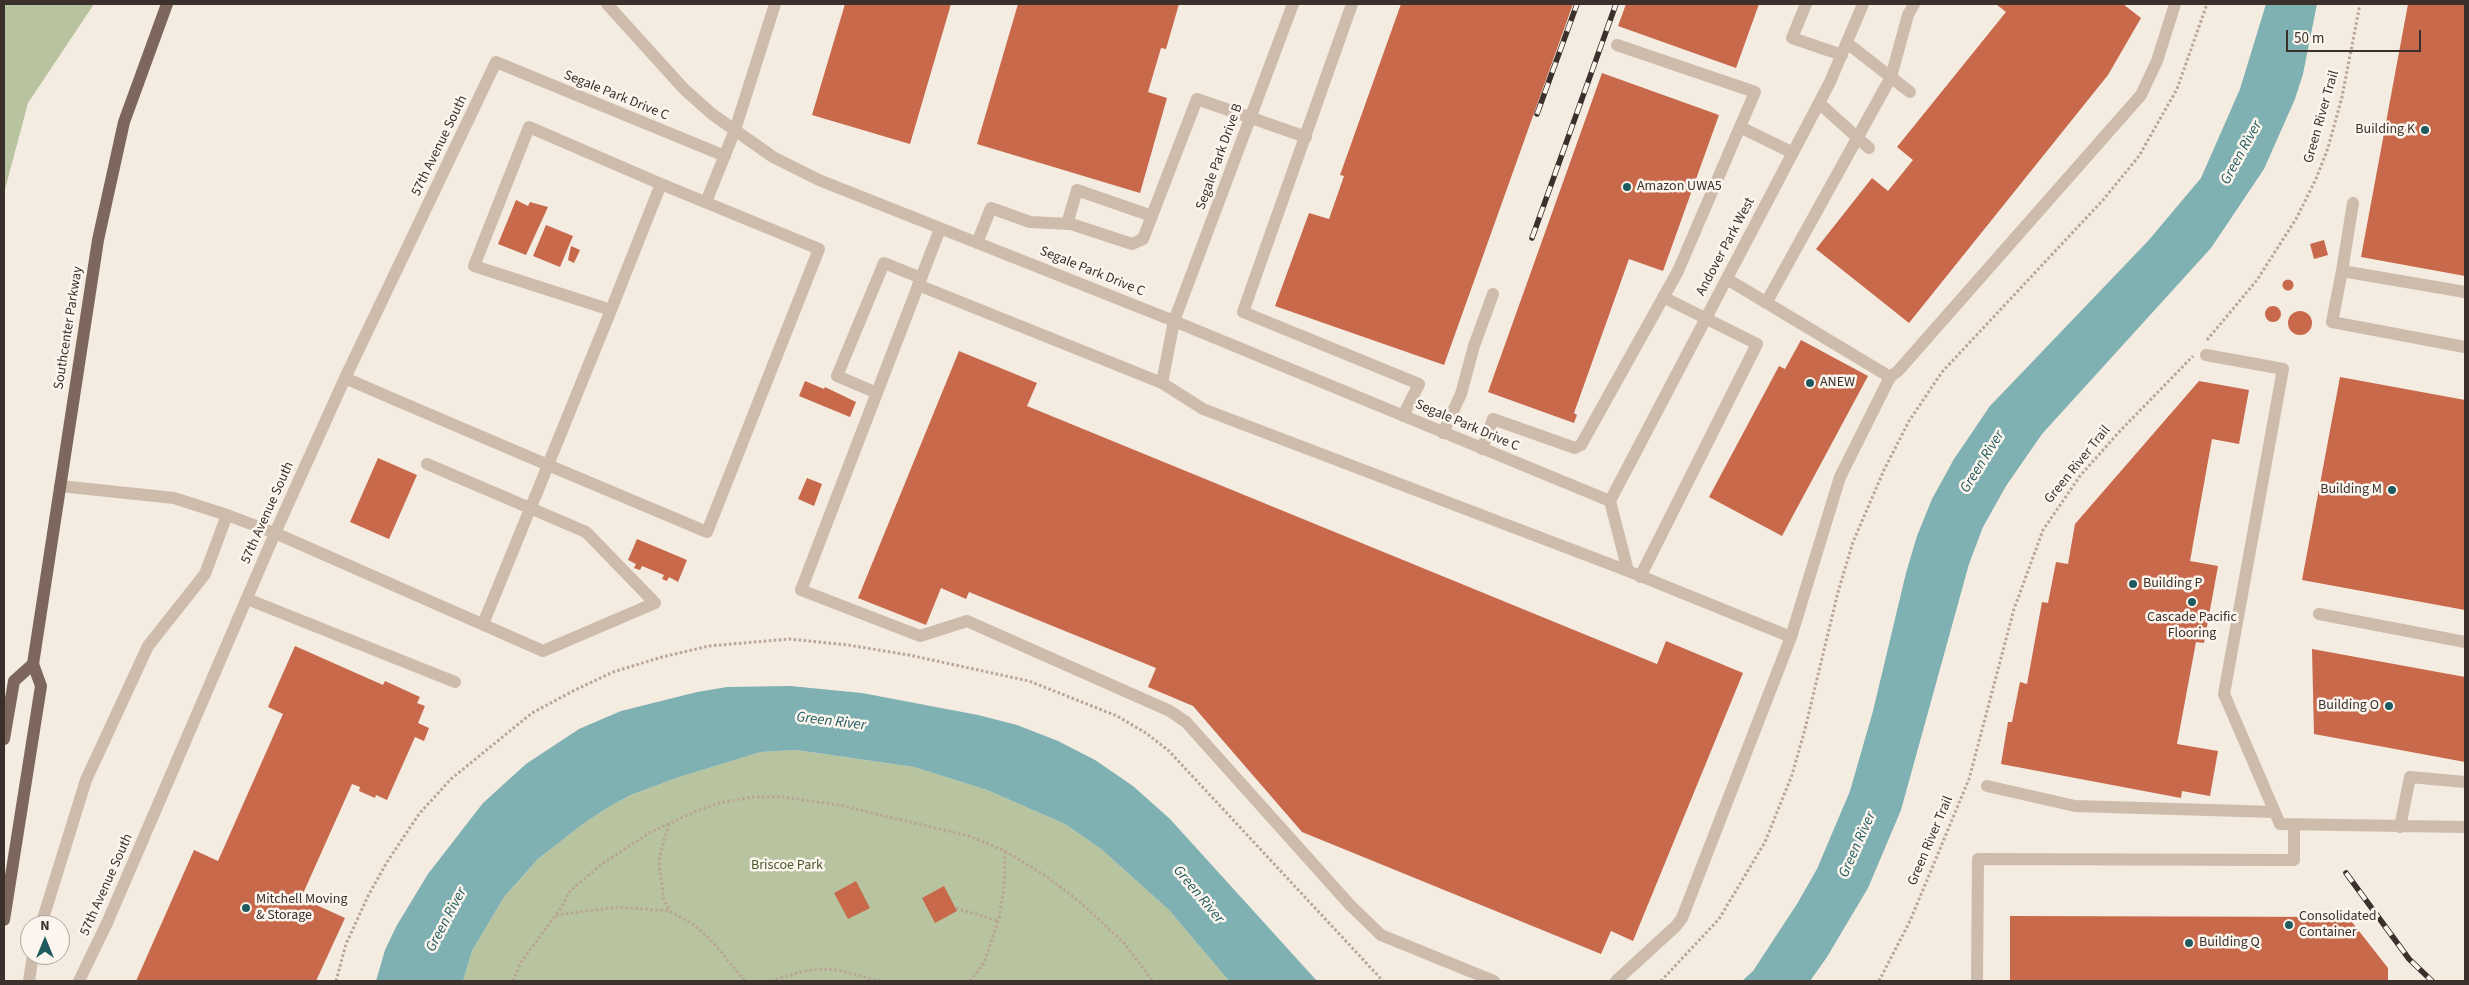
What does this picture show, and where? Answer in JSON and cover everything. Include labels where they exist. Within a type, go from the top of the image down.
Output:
[{"type":"main road","name":"Southcenter Parkway","points":[[4,920],[41,686],[33,664],[98,240],[122,131],[167,4]]},
{"type":"main road","points":[[4,739],[14,680],[33,664]]},
{"type":"street","name":"Segale Park Drive C","points":[[607,4],[684,89],[735,130],[773,157],[819,180],[1174,321],[1610,501]]},
{"type":"street","points":[[706,202],[735,130],[775,4]]},
{"type":"street","name":"Segale Park Drive B","points":[[1162,383],[1174,321],[1293,4]]},
{"type":"street","points":[[1352,4],[1243,312],[1419,384],[1403,416]]},
{"type":"street","points":[[1806,4],[1792,38],[1842,55]]},
{"type":"street","name":"Andover Park West","points":[[1610,501],[1819,103],[1842,55],[1863,4]]},
{"type":"street","points":[[1766,303],[1891,77],[1908,15],[1914,4]]},
{"type":"street","points":[[1616,981],[1676,926],[1682,918],[1791,637],[1840,477],[1890,377],[1898,372],[2141,95],[2157,61],[2175,4]]},
{"type":"street","points":[[1847,43],[1910,92]]},
{"type":"street","points":[[1482,449],[1493,419],[1575,448],[1581,445],[1678,271],[1755,92],[1617,44]]},
{"type":"street","name":"Segale Park Drive C","points":[[496,62],[725,156]]},
{"type":"street","name":"57th Avenue South","points":[[79,981],[107,923],[275,533],[345,378],[496,62]]},
{"type":"street","points":[[977,243],[991,208],[1030,222],[1067,224],[1132,244],[1143,239],[1197,99],[1250,119],[1306,136]]},
{"type":"street","points":[[1819,103],[1869,148]]},
{"type":"street","points":[[1740,127],[1793,153]]},
{"type":"street","points":[[345,378],[707,532],[819,249],[529,128],[474,266],[610,310]]},
{"type":"street","points":[[483,624],[662,184]]},
{"type":"street","points":[[1067,224],[1077,190],[1152,216]]},
{"type":"street","points":[[2353,203],[2332,322],[2465,347]]},
{"type":"street","points":[[940,228],[801,590],[920,636],[967,621],[1170,711],[1186,722],[1350,905],[1381,935],[1494,981]]},
{"type":"street","points":[[877,392],[837,376],[884,263],[920,281],[1162,383],[1202,408],[1628,571],[1791,637]]},
{"type":"street","points":[[2342,271],[2465,292]]},
{"type":"street","points":[[1726,280],[1890,377]]},
{"type":"street","points":[[1443,433],[1461,394],[1474,346],[1493,294]]},
{"type":"street","points":[[1640,576],[1757,344],[1663,297]]},
{"type":"street","points":[[2200,352],[2283,369],[2224,694],[2280,824],[2368,827],[2465,827]]},
{"type":"street","points":[[60,486],[174,498],[227,515],[275,533],[543,651],[655,603],[586,532],[427,464]]},
{"type":"street","points":[[1610,501],[1628,571]]},
{"type":"street","points":[[44,915],[86,780],[148,646],[205,574],[227,515]]},
{"type":"street","points":[[247,599],[455,682]]},
{"type":"street","points":[[2319,614],[2465,642]]},
{"type":"street","points":[[2400,827],[2410,777],[2465,782]]},
{"type":"street","points":[[1987,786],[2075,806],[2275,812]]},
{"type":"street","points":[[1977,981],[1978,859],[2294,860],[2294,825]]},
{"type":"street","points":[[29,981],[31,965]]},
{"type":"path","points":[[1661,981],[1719,919],[1765,842],[1797,756],[1838,592],[1853,542],[1884,470],[1909,421],[1942,372],[2103,200],[2139,156],[2177,90],[2207,4]]},
{"type":"path","name":"Green River Trail","points":[[1879,981],[1910,921],[1969,780],[2014,609],[2043,530],[2080,476],[2120,430],[2200,352],[2257,280],[2296,218],[2316,179],[2328,148],[2342,97],[2360,4]]},
{"type":"path","points":[[336,981],[346,944],[368,896],[387,862],[419,814],[451,780],[532,713],[573,690],[613,672],[662,657],[709,646],[789,639],[848,645],[909,655],[1029,682],[1084,702],[1132,724],[1169,751],[1383,981]]},
{"type":"path","points":[[513,981],[521,962],[556,915],[570,891],[602,864],[649,832],[719,803],[752,797],[783,797],[839,805],[910,821],[969,836],[1005,851],[1046,876],[1080,902],[1124,943],[1153,981]]},
{"type":"path","points":[[669,824],[661,851],[660,864],[664,900],[670,911]]},
{"type":"path","points":[[970,981],[984,962],[998,921],[1004,889],[1005,851]]},
{"type":"path","points":[[556,915],[618,907],[670,911],[694,925],[710,939],[745,981]]},
{"type":"path","points":[[956,908],[998,921]]},
{"type":"path","points":[[771,981],[804,971],[822,969],[838,970],[880,981]]},
{"type":"green space","points":[[4,4],[94,4],[28,103],[4,193]]},
{"type":"green space","name":"Briscoe Park","points":[[796,750],[914,767],[987,790],[1065,824],[1101,849],[1169,910],[1229,981],[463,981],[472,951],[504,897],[538,859],[583,824],[631,795],[676,778],[761,752]]},
{"type":"water","name":"Green River","points":[[2266,4],[2317,4],[2303,74],[2295,99],[2264,169],[2211,248],[2042,434],[2006,486],[1983,527],[1969,564],[1901,810],[1868,888],[1827,957],[1810,981],[1742,981],[1753,971],[1797,904],[1817,869],[1850,791],[1873,711],[1906,573],[1917,536],[1932,499],[1954,459],[1990,406],[2148,241],[2201,178],[2240,89]]},
{"type":"water","name":"Green River","points":[[790,686],[862,693],[978,715],[1017,725],[1058,741],[1095,760],[1133,786],[1170,819],[1317,981],[1229,981],[1169,910],[1101,849],[1065,824],[987,790],[914,767],[796,750],[761,752],[676,778],[631,795],[583,824],[538,859],[504,897],[472,951],[463,981],[376,981],[385,950],[397,925],[428,874],[483,803],[526,764],[579,729],[621,711],[697,692],[727,687]]},
{"type":"building","points":[[845,4],[951,4],[910,144],[812,115]]},
{"type":"building","points":[[1018,4],[1179,4],[1166,49],[1161,48],[1148,92],[1167,98],[1140,193],[977,144]]},
{"type":"building","points":[[1401,4],[1573,4],[1444,365],[1275,306],[1309,213],[1329,219],[1344,176],[1340,175]]},
{"type":"building","points":[[1626,4],[1759,4],[1736,68],[1618,26]]},
{"type":"building","points":[[1996,4],[2123,4],[2141,18],[2108,75],[1909,323],[1816,249],[1872,178],[1888,191],[1913,160],[1897,147],[2006,12]]},
{"type":"building","name":"Building K","points":[[2408,4],[2465,4],[2465,276],[2361,257]]},
{"type":"building","name":"Amazon UWA5","points":[[1602,73],[1719,115],[1663,271],[1629,259],[1574,413],[1577,415],[1574,423],[1488,392]]},
{"type":"building","points":[[516,200],[528,206],[530,202],[548,207],[526,255],[498,244]]},
{"type":"building","points":[[546,225],[573,236],[560,267],[533,256]]},
{"type":"building","points":[[2324,240],[2328,255],[2314,259],[2310,244]]},
{"type":"building","points":[[571,246],[580,250],[574,263],[568,260]]},
{"type":"building","points":[[2286,280],[2290,280],[2293,285],[2292,289],[2286,290],[2283,287],[2283,283]]},
{"type":"building","points":[[2273,306],[2281,314],[2273,322],[2265,314]]},
{"type":"building","points":[[2300,311],[2305,312],[2311,318],[2311,328],[2305,334],[2300,335],[2295,334],[2289,328],[2288,323],[2289,318],[2295,312]]},
{"type":"building","points":[[1801,340],[1868,376],[1782,536],[1709,497],[1779,366],[1785,369]]},
{"type":"building","points":[[959,351],[1037,383],[1027,406],[1657,664],[1666,641],[1743,673],[1633,941],[1611,931],[1601,954],[1302,832],[1193,706],[1148,687],[1156,668],[969,592],[966,599],[941,588],[926,625],[858,598]]},
{"type":"building","name":"Building M","points":[[2340,377],[2465,400],[2465,610],[2302,580]]},
{"type":"building","points":[[805,381],[824,389],[825,387],[856,402],[850,417],[799,396]]},
{"type":"building","name":"Building P","points":[[2199,381],[2249,390],[2239,444],[2212,439],[2190,561],[2218,566],[2204,643],[2196,642],[2177,744],[2218,751],[2210,796],[2182,791],[2181,798],[2001,764],[2008,722],[2012,722],[2020,682],[2027,684],[2042,602],[2048,603],[2056,562],[2068,564],[2075,524]]},
{"type":"building","points":[[378,458],[417,475],[389,539],[350,522]]},
{"type":"building","points":[[807,478],[822,484],[814,506],[798,499]]},
{"type":"building","points":[[637,539],[687,560],[678,582],[669,577],[667,581],[662,579],[664,575],[642,566],[640,570],[634,568],[636,564],[628,560]]},
{"type":"building","points":[[295,646],[383,685],[385,681],[420,697],[417,703],[425,706],[418,723],[429,728],[424,741],[415,737],[387,800],[376,795],[375,798],[359,791],[360,787],[352,784],[301,898],[345,918],[316,981],[136,981],[194,850],[218,861],[283,714],[268,707]]},
{"type":"building","name":"Building O","points":[[2312,649],[2465,677],[2465,762],[2314,734]]},
{"type":"building","points":[[856,881],[870,908],[848,919],[834,893]]},
{"type":"building","points":[[944,886],[957,911],[935,923],[922,898]]},
{"type":"building","name":"Building Q","points":[[2010,916],[2348,917],[2388,968],[2388,981],[2010,981]]},
{"type":"railway","points":[[1537,114],[1577,4]]},
{"type":"railway","points":[[1532,238],[1616,4]]},
{"type":"railway","points":[[2346,873],[2409,959],[2432,981]]},
{"type":"place","name":"Building K","points":[[2425,130]]},
{"type":"place","name":"Amazon UWA5","points":[[1627,187]]},
{"type":"place","name":"ANEW","points":[[1810,383]]},
{"type":"place","name":"Building M","points":[[2392,490]]},
{"type":"place","name":"Building P","points":[[2133,584]]},
{"type":"place","name":"Cascade Pacific Flooring","points":[[2192,602]]},
{"type":"place","name":"Building O","points":[[2389,706]]},
{"type":"place","name":"Mitchell Moving & Storage","points":[[246,908]]},
{"type":"place","name":"Consolidated Container","points":[[2289,925]]},
{"type":"place","name":"Building Q","points":[[2189,943]]}]
